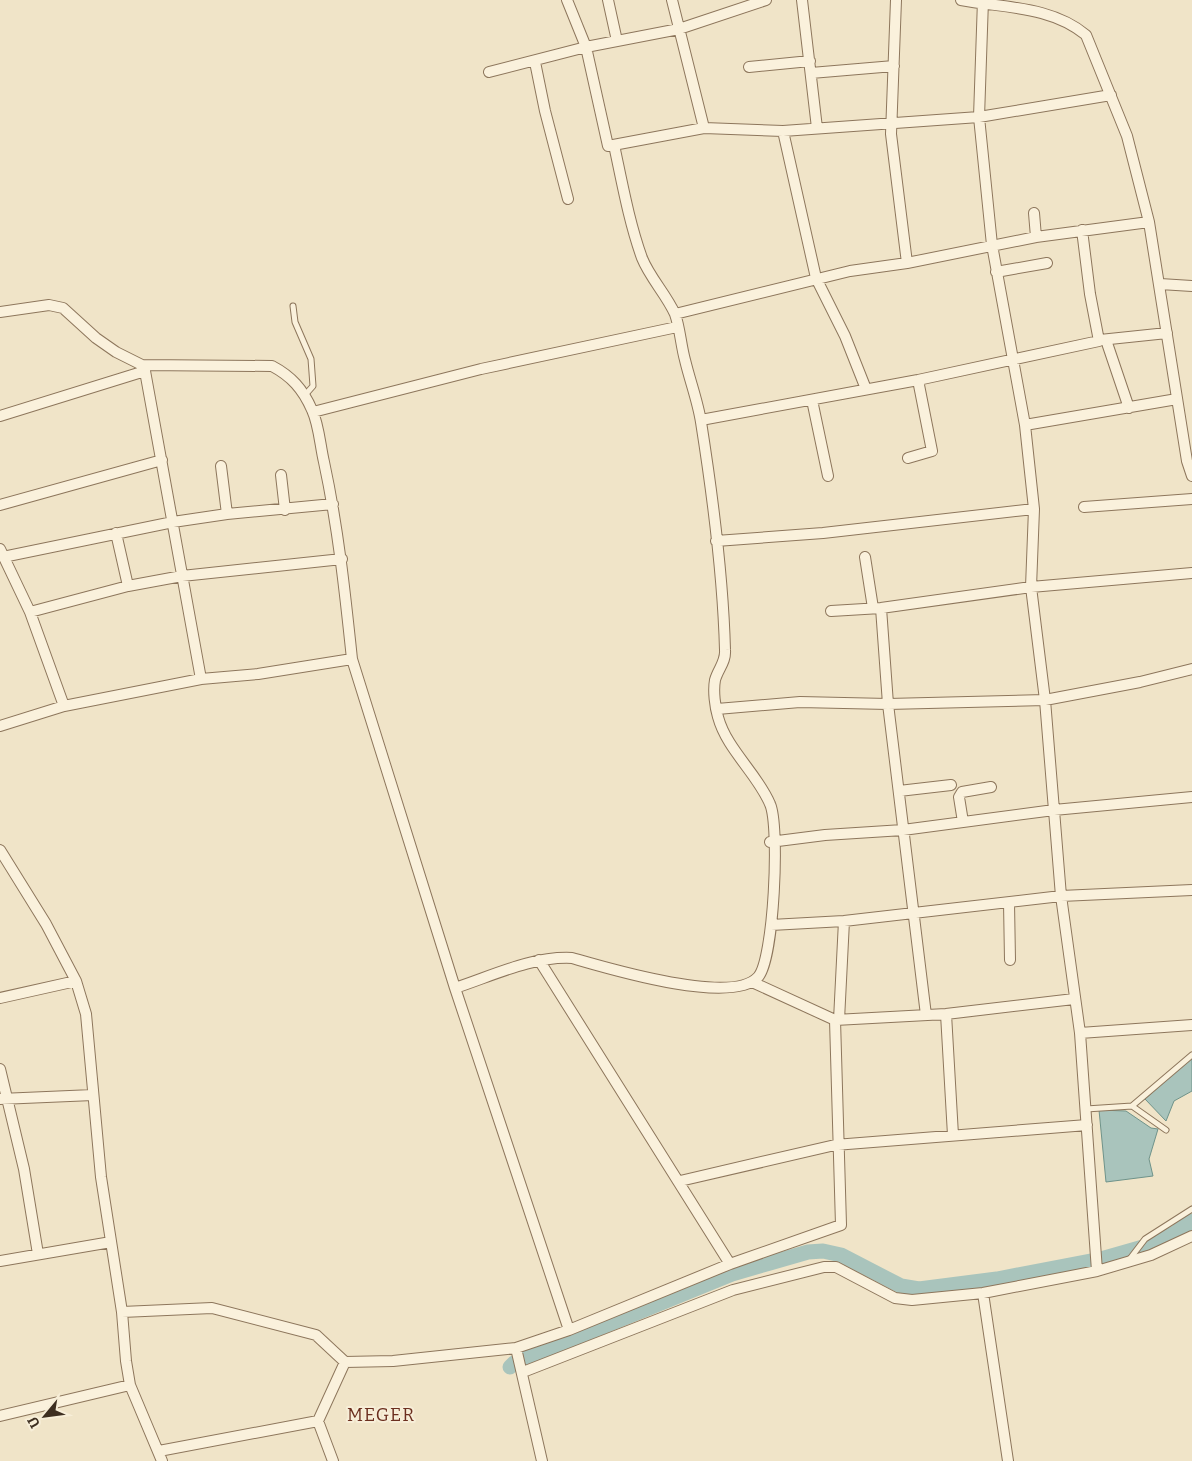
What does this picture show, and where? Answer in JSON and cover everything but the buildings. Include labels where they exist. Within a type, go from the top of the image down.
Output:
[{"type":"street","points":[[567,0],[586,47],[608,146],[704,128],[784,131],[979,117],[1111,95]]},
{"type":"street","points":[[608,0],[617,42]]},
{"type":"street","points":[[672,0],[704,128]]},
{"type":"street","points":[[489,72],[535,62],[586,47],[679,30],[766,0]]},
{"type":"street","points":[[802,0],[817,128]]},
{"type":"street","points":[[896,0],[891,122],[892,160],[907,263]]},
{"type":"street","points":[[961,0],[1049,13],[1072,23],[1086,35],[1127,136],[1149,222],[1177,399],[1187,429],[1187,461],[1192,476]]},
{"type":"street","points":[[983,2],[979,117],[992,245],[1025,425],[1034,509],[1031,587],[1045,700],[1061,896],[1080,1033],[1097,1271]]},
{"type":"street","points":[[749,67],[810,61]]},
{"type":"street","points":[[535,62],[544,111],[568,199]]},
{"type":"street","points":[[811,74],[894,66]]},
{"type":"street","points":[[784,131],[816,278],[845,336],[866,389]]},
{"type":"street","points":[[455,988],[539,960],[572,958],[659,980],[718,988],[740,986],[752,982],[762,971],[765,963],[771,925],[772,842],[770,803],[734,749],[718,718],[716,680],[726,657],[716,541],[701,420],[674,314],[642,259],[614,145]]},
{"type":"street","points":[[1034,212],[1036,237]]},
{"type":"street","points":[[674,314],[816,278],[907,263],[1036,237],[1149,222]]},
{"type":"street","points":[[1082,230],[1090,294],[1103,340],[1129,408]]},
{"type":"street","points":[[996,272],[1047,263]]},
{"type":"street","points":[[1160,284],[1192,286]]},
{"type":"street","points":[[0,312],[49,305],[64,308],[103,343],[143,368],[162,460],[201,679]]},
{"type":"street","points":[[313,412],[482,369],[678,327]]},
{"type":"street","points":[[701,420],[918,380],[1103,340],[1167,333]]},
{"type":"street","points":[[0,416],[143,368],[272,366],[289,375],[304,396],[313,412],[333,504],[342,559],[352,659],[455,988],[569,1330]]},
{"type":"street","points":[[908,458],[932,452],[918,380]]},
{"type":"street","points":[[1025,425],[1177,399]]},
{"type":"street","points":[[812,400],[828,476]]},
{"type":"street","points":[[0,505],[162,460]]},
{"type":"street","points":[[221,466],[227,514]]},
{"type":"street","points":[[280,474],[285,510]]},
{"type":"street","points":[[1084,507],[1192,499]]},
{"type":"street","points":[[64,706],[30,612],[2,553],[227,514],[333,504]]},
{"type":"street","points":[[716,541],[823,533],[1034,509]]},
{"type":"street","points":[[116,533],[128,586]]},
{"type":"street","points":[[865,557],[877,608],[926,1015]]},
{"type":"street","points":[[30,612],[128,586],[182,576],[342,559]]},
{"type":"street","points":[[831,610],[877,608],[1031,587],[1192,573]]},
{"type":"street","points":[[0,726],[64,706],[201,679],[258,674],[352,659]]},
{"type":"street","points":[[717,709],[800,702],[888,704],[1045,700],[1140,682],[1192,669]]},
{"type":"street","points":[[899,791],[951,785]]},
{"type":"street","points":[[962,822],[959,797],[962,792],[991,787]]},
{"type":"street","points":[[772,842],[825,835],[903,830],[1054,810],[1192,796]]},
{"type":"street","points":[[0,850],[46,924],[76,981],[86,1014],[101,1177],[122,1312],[130,1385],[161,1456],[318,1421]]},
{"type":"street","points":[[771,925],[844,921],[1061,896],[1192,890]]},
{"type":"street","points":[[1009,903],[1010,960]]},
{"type":"street","points":[[122,1312],[212,1308],[316,1335],[344,1362],[393,1361],[516,1348],[569,1330],[730,1264],[841,1225],[837,1145],[837,1020],[844,921]]},
{"type":"street","points":[[539,960],[680,1181],[730,1264]]},
{"type":"street","points":[[0,998],[76,981]]},
{"type":"street","points":[[752,982],[837,1020],[946,1014],[1074,999]]},
{"type":"street","points":[[946,1014],[953,1135]]},
{"type":"street","points":[[1080,1033],[1192,1025]]},
{"type":"street","points":[[0,1069],[4,1099],[24,1169],[38,1254]]},
{"type":"street","points":[[4,1099],[93,1094]]},
{"type":"street","points":[[680,1181],[837,1145],[1087,1125]]},
{"type":"street","points":[[523,1372],[733,1290],[824,1267],[836,1267],[883,1293],[905,1300],[983,1293],[1097,1271],[1151,1255],[1192,1236]]},
{"type":"street","points":[[0,1261],[111,1242]]},
{"type":"street","points":[[983,1293],[1008,1461]]},
{"type":"street","points":[[516,1348],[542,1461]]},
{"type":"street","points":[[333,1461],[318,1421],[344,1362]]},
{"type":"street","points":[[0,1416],[130,1385]]},
{"type":"lane","points":[[293,306],[295,322],[312,360],[313,386],[304,396]]},
{"type":"lane","points":[[1085,1109],[1132,1106],[1192,1055]]},
{"type":"lane","points":[[1132,1106],[1166,1130]]},
{"type":"lane","points":[[1128,1262],[1145,1239],[1192,1209]]},
{"type":"water","points":[[1192,1057],[1192,1091],[1174,1101],[1166,1121],[1145,1099]]},
{"type":"water","points":[[1099,1110],[1126,1111],[1151,1128],[1158,1129],[1149,1159],[1153,1176],[1106,1182]]},
{"type":"waterway","points":[[510,1367],[514,1363],[732,1274],[808,1252],[823,1251],[841,1255],[901,1286],[919,1289],[997,1279],[1101,1259],[1150,1245],[1175,1233],[1192,1221]]},
{"type":"district","name":"MEGER","points":[[381,1415]]}]
